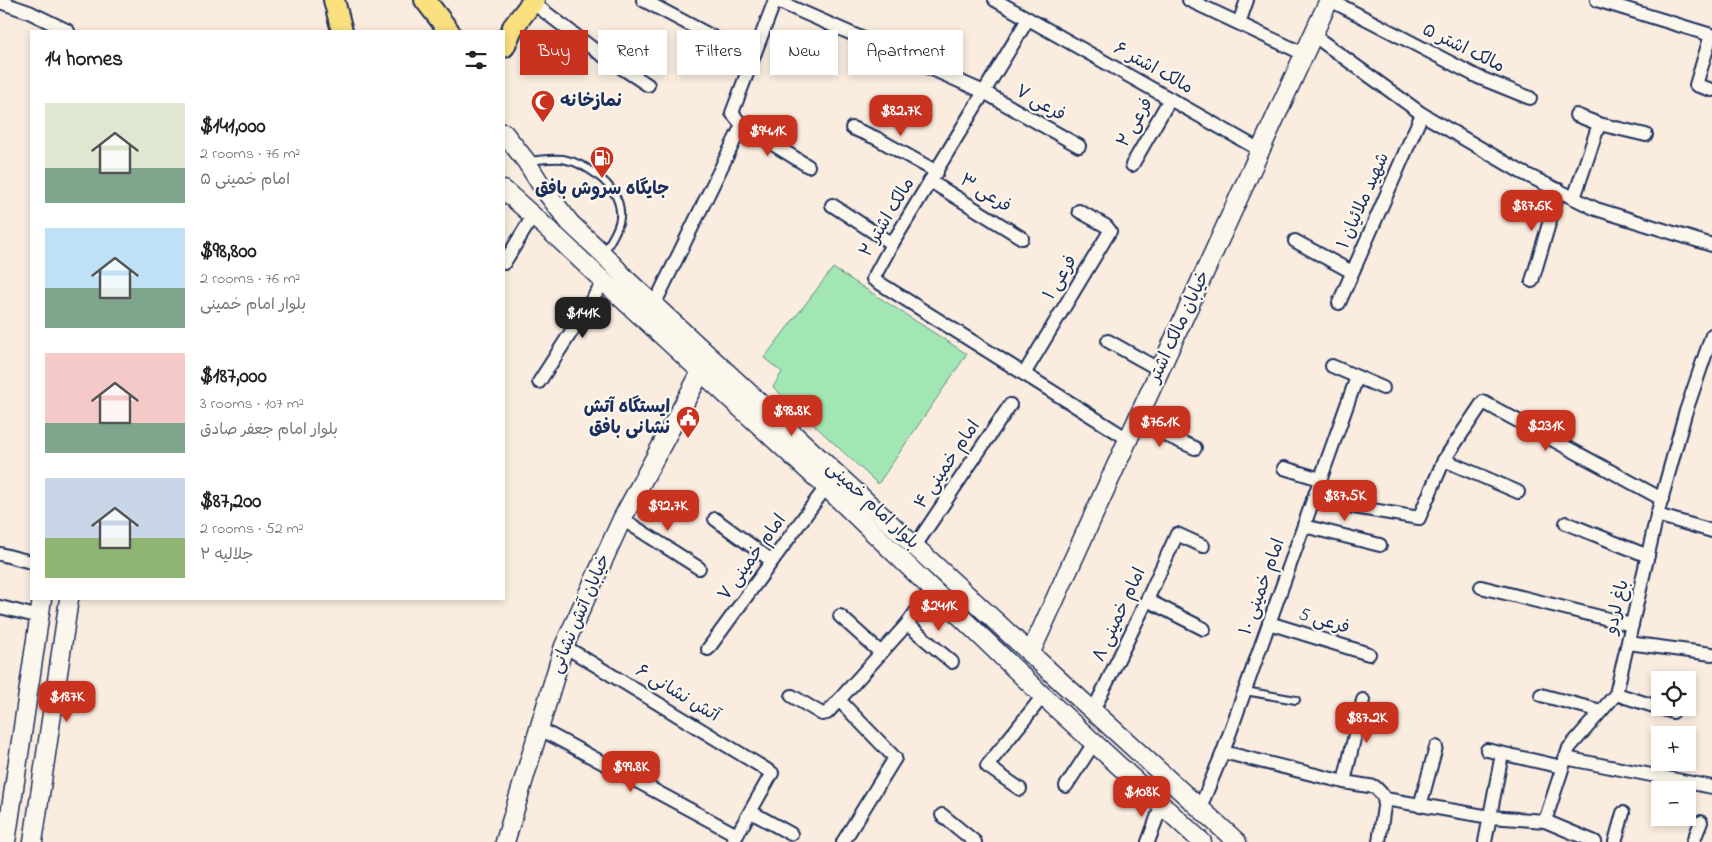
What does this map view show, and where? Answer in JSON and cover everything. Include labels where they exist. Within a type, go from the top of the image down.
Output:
[{"type":"main road","points":[[334,0],[339,28]]},
{"type":"main road","points":[[425,0],[448,30]]},
{"type":"main road","name":"خیابان مالک اشتر","points":[[1030,654],[1329,0]]},
{"type":"main road","points":[[505,45],[513,28],[533,1]]},
{"type":"main road","name":"بلوار امام خمینی","points":[[505,134],[570,222],[771,424],[799,462],[1043,696],[1202,842]]},
{"type":"main road","name":"بلوار امام خمینی","points":[[505,191],[701,372],[771,424],[814,452],[1030,654],[1237,842]]},
{"type":"main road","name":"خیابان آتش نشانی","points":[[505,842],[564,646],[622,519],[701,372]]},
{"type":"main road","points":[[799,462],[800,453],[803,449],[814,452]]},
{"type":"main road","points":[[5,833],[42,600]]},
{"type":"main road","points":[[33,842],[69,600]]},
{"type":"main road","points":[[32,672],[57,677]]},
{"type":"street","points":[[643,0],[700,30]]},
{"type":"street","points":[[760,40],[775,0]]},
{"type":"street","name":"فرعی ۷","points":[[775,0],[984,92],[1079,146]]},
{"type":"street","name":"مالک اشتر ۶","points":[[995,0],[1260,150]]},
{"type":"street","points":[[1189,0],[1304,54]]},
{"type":"street","points":[[1239,23],[1247,0]]},
{"type":"street","name":"مالک اشتر ۵","points":[[1329,0],[1478,78],[1530,98]]},
{"type":"street","points":[[1598,0],[1711,35],[1696,85],[1712,90]]},
{"type":"street","points":[[533,1],[596,51],[648,85]]},
{"type":"street","points":[[0,2],[29,12],[66,30]]},
{"type":"street","name":"مالک اشتر ۲","points":[[1028,19],[892,244],[873,279],[1128,439]]},
{"type":"street","points":[[1313,35],[1422,114],[1521,172],[1596,209],[1712,245]]},
{"type":"street","points":[[747,75],[732,113],[742,124],[808,166]]},
{"type":"street","name":"فرعی ۲","points":[[1132,165],[1170,99]]},
{"type":"street","name":"شهید ملائیان ۱","points":[[1339,303],[1422,114]]},
{"type":"street","points":[[1576,115],[1599,124],[1646,135]]},
{"type":"street","points":[[654,305],[742,124]]},
{"type":"street","points":[[1574,198],[1599,124]]},
{"type":"street","name":"فرعی ۳","points":[[852,128],[876,138],[1022,238]]},
{"type":"street","points":[[1532,281],[1559,190]]},
{"type":"street","points":[[832,205],[892,244]]},
{"type":"street","name":"فرعی ۱","points":[[1024,374],[1110,231],[1106,226],[1079,211]]},
{"type":"street","points":[[505,261],[533,216]]},
{"type":"street","points":[[1295,241],[1352,272]]},
{"type":"street","points":[[539,382],[604,282]]},
{"type":"street","name":"باغ لردو","points":[[1544,820],[1569,748],[1616,694],[1657,515],[1685,414],[1712,335]]},
{"type":"street","points":[[1108,341],[1160,370]]},
{"type":"street","points":[[1332,366],[1383,388]]},
{"type":"street","name":"امام خمینی ۱۰","points":[[1200,808],[1223,752],[1356,377]]},
{"type":"street","points":[[1313,500],[1419,518],[1444,460],[1483,402],[1662,499]]},
{"type":"street","name":"امام خمینی ۴","points":[[915,546],[1010,405]]},
{"type":"street","points":[[1136,422],[1195,448]]},
{"type":"street","points":[[1444,460],[1518,492]]},
{"type":"street","points":[[1284,468],[1320,479]]},
{"type":"street","name":"امام خمینی ۷","points":[[708,649],[826,487]]},
{"type":"street","points":[[1657,515],[1712,531]]},
{"type":"street","points":[[622,519],[699,568]]},
{"type":"street","points":[[715,519],[772,561]]},
{"type":"street","points":[[1566,523],[1648,556]]},
{"type":"street","points":[[1304,526],[1380,545]]},
{"type":"street","name":"امام خمینی ۸","points":[[1093,711],[1177,534],[1203,546]]},
{"type":"street","points":[[0,554],[30,562]]},
{"type":"street","points":[[1481,587],[1632,625]]},
{"type":"street","points":[[792,696],[822,714],[827,713],[908,624],[932,590]]},
{"type":"street","points":[[1147,600],[1204,629]]},
{"type":"street","points":[[0,607],[40,617]]},
{"type":"street","points":[[840,616],[881,653]]},
{"type":"street","name":"فرعی 5","points":[[1269,623],[1369,654]]},
{"type":"street","points":[[908,624],[952,662]]},
{"type":"street","points":[[1628,643],[1712,654]]},
{"type":"street","name":"آتش نشانی ۶","points":[[564,646],[772,773],[751,812]]},
{"type":"street","points":[[1616,694],[1651,705]]},
{"type":"street","points":[[1541,695],[1601,711]]},
{"type":"street","points":[[1020,789],[987,766],[1043,696]]},
{"type":"street","points":[[839,700],[896,758],[844,842]]},
{"type":"street","points":[[1344,782],[1363,700]]},
{"type":"street","points":[[538,728],[735,838],[751,812],[791,834]]},
{"type":"street","points":[[1066,786],[1094,743]]},
{"type":"street","points":[[1420,806],[1436,747]]},
{"type":"street","points":[[1487,750],[1502,754],[1712,787]]},
{"type":"street","points":[[1223,752],[1344,782],[1375,787],[1385,798],[1420,806],[1490,817],[1544,820],[1595,842]]},
{"type":"street","points":[[1485,842],[1502,754]]},
{"type":"street","points":[[1379,842],[1385,798]]},
{"type":"street","points":[[1148,842],[1162,804]]},
{"type":"street","points":[[1616,842],[1623,813]]},
{"type":"street","points":[[942,814],[975,842]]},
{"type":"street","points":[[1693,842],[1701,822]]},
{"type":"lane","points":[[526,161],[561,159],[581,164],[612,189],[620,207],[620,219],[603,254]]},
{"type":"lane","points":[[1245,691],[1296,700]]},
{"type":"green space","points":[[833,268],[967,354],[878,484],[773,387],[782,372],[764,358]]},
{"type":"place","name":"نمازخانه","points":[[543,123]]},
{"type":"place","name":"جایگاه سروش بافق","points":[[602,179]]},
{"type":"place","name":"ایستگاه آتش نشانی بافق","points":[[688,439]]}]
